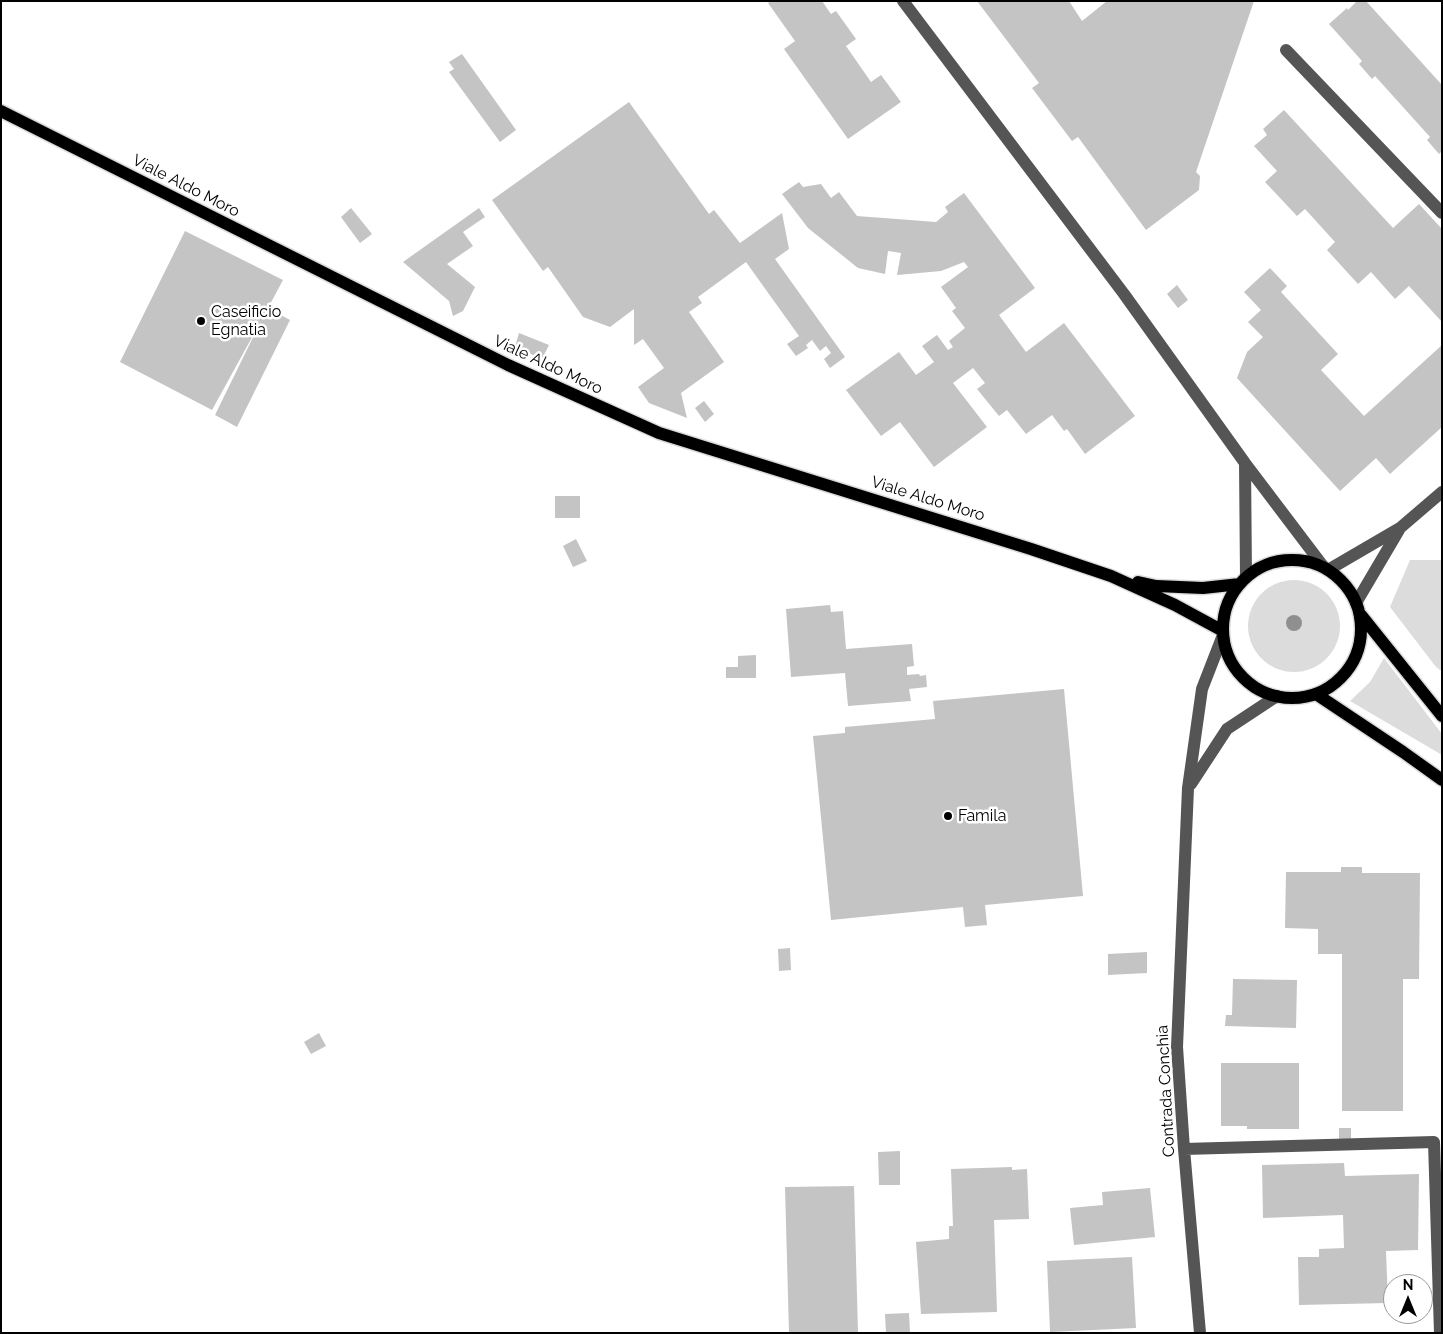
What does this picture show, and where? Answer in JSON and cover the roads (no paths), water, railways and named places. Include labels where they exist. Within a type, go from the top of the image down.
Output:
[{"type":"main road","name":"Viale Aldo Moro","points":[[1,111],[508,365],[659,433],[1112,576],[1156,586],[1203,588],[1243,580]]},
{"type":"main road","points":[[1283,560],[1304,560],[1326,568],[1341,578],[1352,593],[1357,608],[1362,630],[1358,651],[1349,669],[1334,684],[1316,694],[1297,698],[1277,696],[1256,688],[1240,674],[1228,656],[1223,633],[1224,613],[1232,593],[1243,580],[1263,566],[1283,560]]},
{"type":"main road","name":"Viale Aldo Moro","points":[[1112,576],[1175,605],[1223,633]]},
{"type":"main road","points":[[1357,608],[1442,716]]},
{"type":"main road","points":[[1316,694],[1442,780]]},
{"type":"street","points":[[903,1],[1124,294],[1245,462],[1326,568],[1400,528],[1442,492]]},
{"type":"street","points":[[1286,50],[1442,213]]},
{"type":"street","points":[[1243,580],[1245,462]]},
{"type":"street","points":[[1357,608],[1400,528]]},
{"type":"street","name":"Contrada Conchia","points":[[1200,1333],[1177,1047],[1188,788],[1202,688],[1223,633]]},
{"type":"street","points":[[1188,788],[1226,729],[1277,696]]},
{"type":"street","points":[[1184,1149],[1434,1142],[1440,1333]]},
{"type":"place","name":"Caseificio Egnatia","points":[[201,321]]},
{"type":"place","name":"Famila","points":[[948,816]]}]
